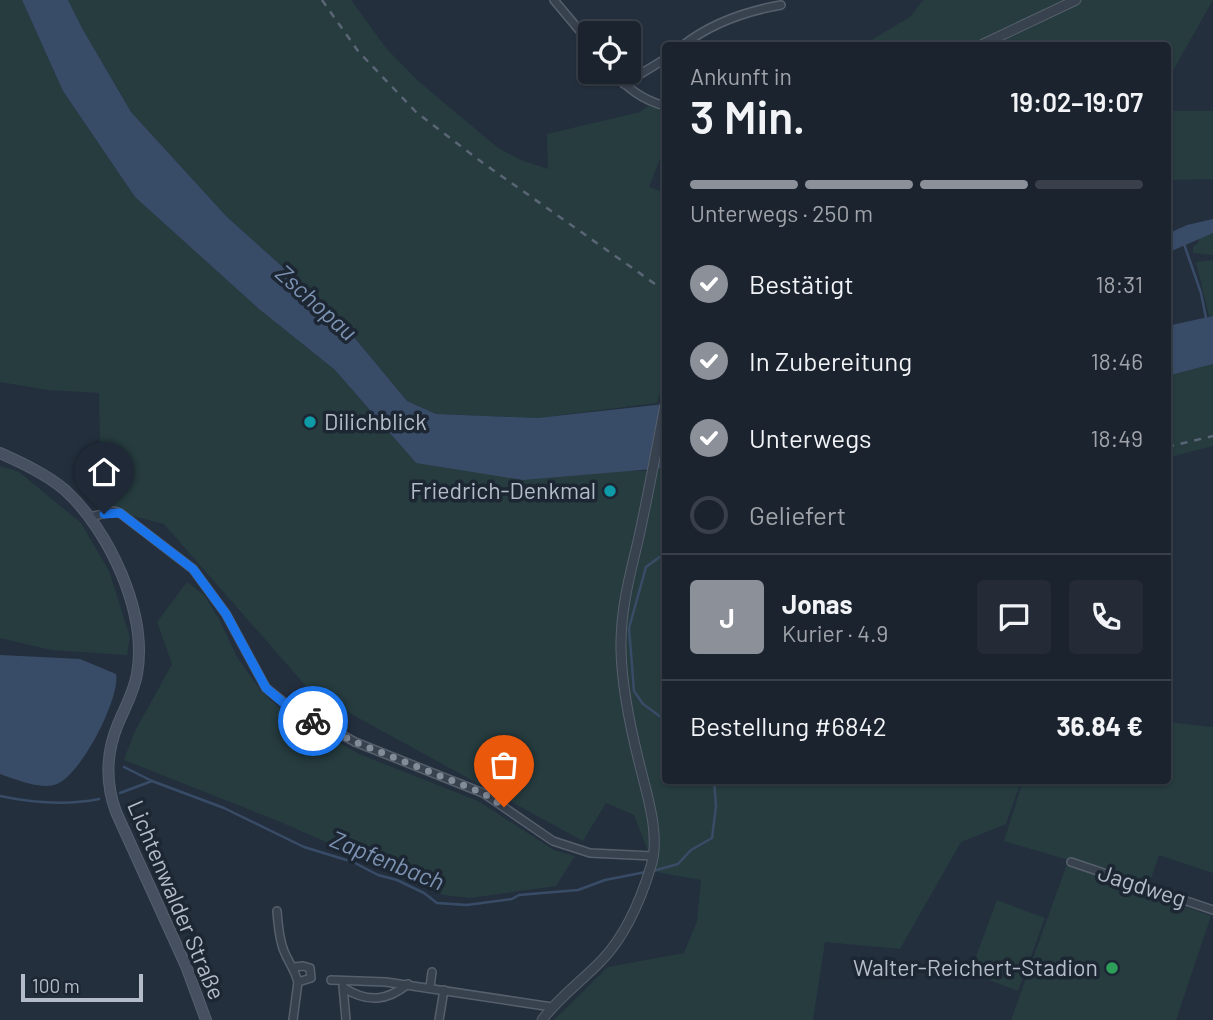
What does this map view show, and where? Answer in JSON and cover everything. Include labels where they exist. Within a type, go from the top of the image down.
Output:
[{"type":"main road","name":"Lichtenwalder Straße","points":[[0,453],[32,468],[64,489],[90,517],[108,546],[123,579],[139,636],[137,674],[111,746],[108,762],[110,791],[116,812],[187,966],[206,1020]]},
{"type":"street","points":[[554,0],[578,29]]},
{"type":"street","points":[[987,42],[1076,0]]},
{"type":"street","points":[[687,42],[698,34],[733,19],[781,5]]},
{"type":"street","points":[[641,74],[662,61]]},
{"type":"street","points":[[624,84],[644,99],[662,105]]},
{"type":"street","points":[[542,1020],[617,942],[633,912],[653,860],[651,810],[629,713],[621,649],[624,598],[662,420]]},
{"type":"street","points":[[90,517],[114,511],[120,513],[193,569],[226,614],[266,688],[286,705],[355,742],[483,793],[553,841],[590,853],[653,860]]},
{"type":"street","name":"Jagdweg","points":[[1070,862],[1213,909]]},
{"type":"street","points":[[277,911],[284,953],[295,967],[299,982],[293,1020]]},
{"type":"street","points":[[295,967],[310,968],[312,972],[311,978],[299,982]]},
{"type":"street","points":[[430,987],[432,972]]},
{"type":"street","points":[[331,980],[363,996],[386,998],[408,985]]},
{"type":"street","points":[[343,984],[430,987],[552,1007]]},
{"type":"street","points":[[343,984],[346,1020]]},
{"type":"street","points":[[439,1020],[444,989]]},
{"type":"green space","points":[[0,0],[22,0],[63,91],[135,197],[259,309],[335,370],[416,463],[644,471],[662,468],[662,784],[1020,784],[1006,824],[961,842],[900,949],[825,942],[813,1020],[554,1020],[608,967],[684,953],[697,921],[701,880],[656,872],[634,815],[606,803],[583,841],[311,692],[164,524],[101,508],[99,393],[48,390],[0,382]]},
{"type":"green space","points":[[68,0],[351,0],[386,48],[418,81],[498,148],[521,160],[548,169],[547,134],[640,112],[648,106],[662,110],[662,154],[649,187],[662,192],[662,387],[657,403],[537,418],[436,414],[407,401],[334,313],[227,217],[131,112]]},
{"type":"green space","points":[[923,0],[1213,0],[1171,74],[1171,42],[868,42],[910,17]]},
{"type":"green space","points":[[1171,109],[1213,111],[1213,179],[1171,180]]},
{"type":"green space","points":[[1213,233],[1213,255],[1193,253],[1193,247],[1199,242],[1198,238]]},
{"type":"green space","points":[[1213,260],[1213,316],[1209,316],[1196,262]]},
{"type":"green space","points":[[1213,364],[1213,446],[1171,457],[1171,375]]},
{"type":"green space","points":[[0,466],[19,472],[81,523],[109,571],[130,637],[127,655],[51,650],[0,638]]},
{"type":"green space","points":[[187,582],[204,595],[237,657],[261,691],[280,709],[359,754],[478,801],[554,850],[575,856],[556,886],[470,898],[443,895],[421,881],[124,760],[134,733],[172,664],[157,622]]},
{"type":"green space","points":[[1171,722],[1213,727],[1213,873],[1159,855],[1149,884],[1004,841],[1022,784],[1171,784]]},
{"type":"green space","name":"Walter-Reichert-Stadion","points":[[1067,864],[1211,916],[1176,1020],[1011,1020]]},
{"type":"green space","points":[[997,900],[1045,918],[1018,991],[970,973]]},
{"type":"water","name":"Zschopau","points":[[22,0],[68,0],[131,112],[227,217],[334,313],[407,401],[436,414],[537,418],[662,404],[662,468],[523,480],[416,463],[335,370],[259,309],[135,197],[63,91]]},
{"type":"water","points":[[1213,219],[1213,233],[1171,251],[1171,232]]},
{"type":"water","points":[[1213,316],[1213,364],[1171,375],[1171,325]]},
{"type":"water","points":[[0,655],[80,659],[116,674],[112,700],[86,754],[64,780],[54,785],[34,785],[0,774]]},
{"type":"waterway","points":[[1183,241],[1201,293],[1206,318]]},
{"type":"waterway","name":"Zapfenbach","points":[[662,555],[646,567],[629,628],[634,691],[643,704],[662,718]]},
{"type":"waterway","points":[[124,767],[152,781]]},
{"type":"waterway","name":"Zapfenbach","points":[[120,793],[152,781],[224,808],[304,847],[353,862],[378,875],[397,880],[424,893],[437,903],[467,905],[512,899],[519,895],[578,890],[605,880],[646,872]]},
{"type":"waterway","name":"Zapfenbach","points":[[653,871],[678,864],[691,850],[712,838],[716,806],[714,784]]},
{"type":"waterway","name":"Zapfenbach","points":[[0,796],[49,803],[99,799]]},
{"type":"railway","points":[[322,0],[358,51],[416,112],[483,163],[662,289]]},
{"type":"railway","points":[[1171,446],[1213,436]]},
{"type":"way so far","points":[[313,721],[355,742],[483,793],[504,807]]},
{"type":"place","name":"Dilichblick","points":[[310,422]]},
{"type":"place","name":"Friedrich-Denkmal","points":[[610,491]]},
{"type":"place","name":"Walter-Reichert-Stadion","points":[[1112,968]]},
{"type":"route","points":[[104,514],[114,511],[120,513],[193,569],[226,614],[266,688],[286,705],[313,721]]}]
